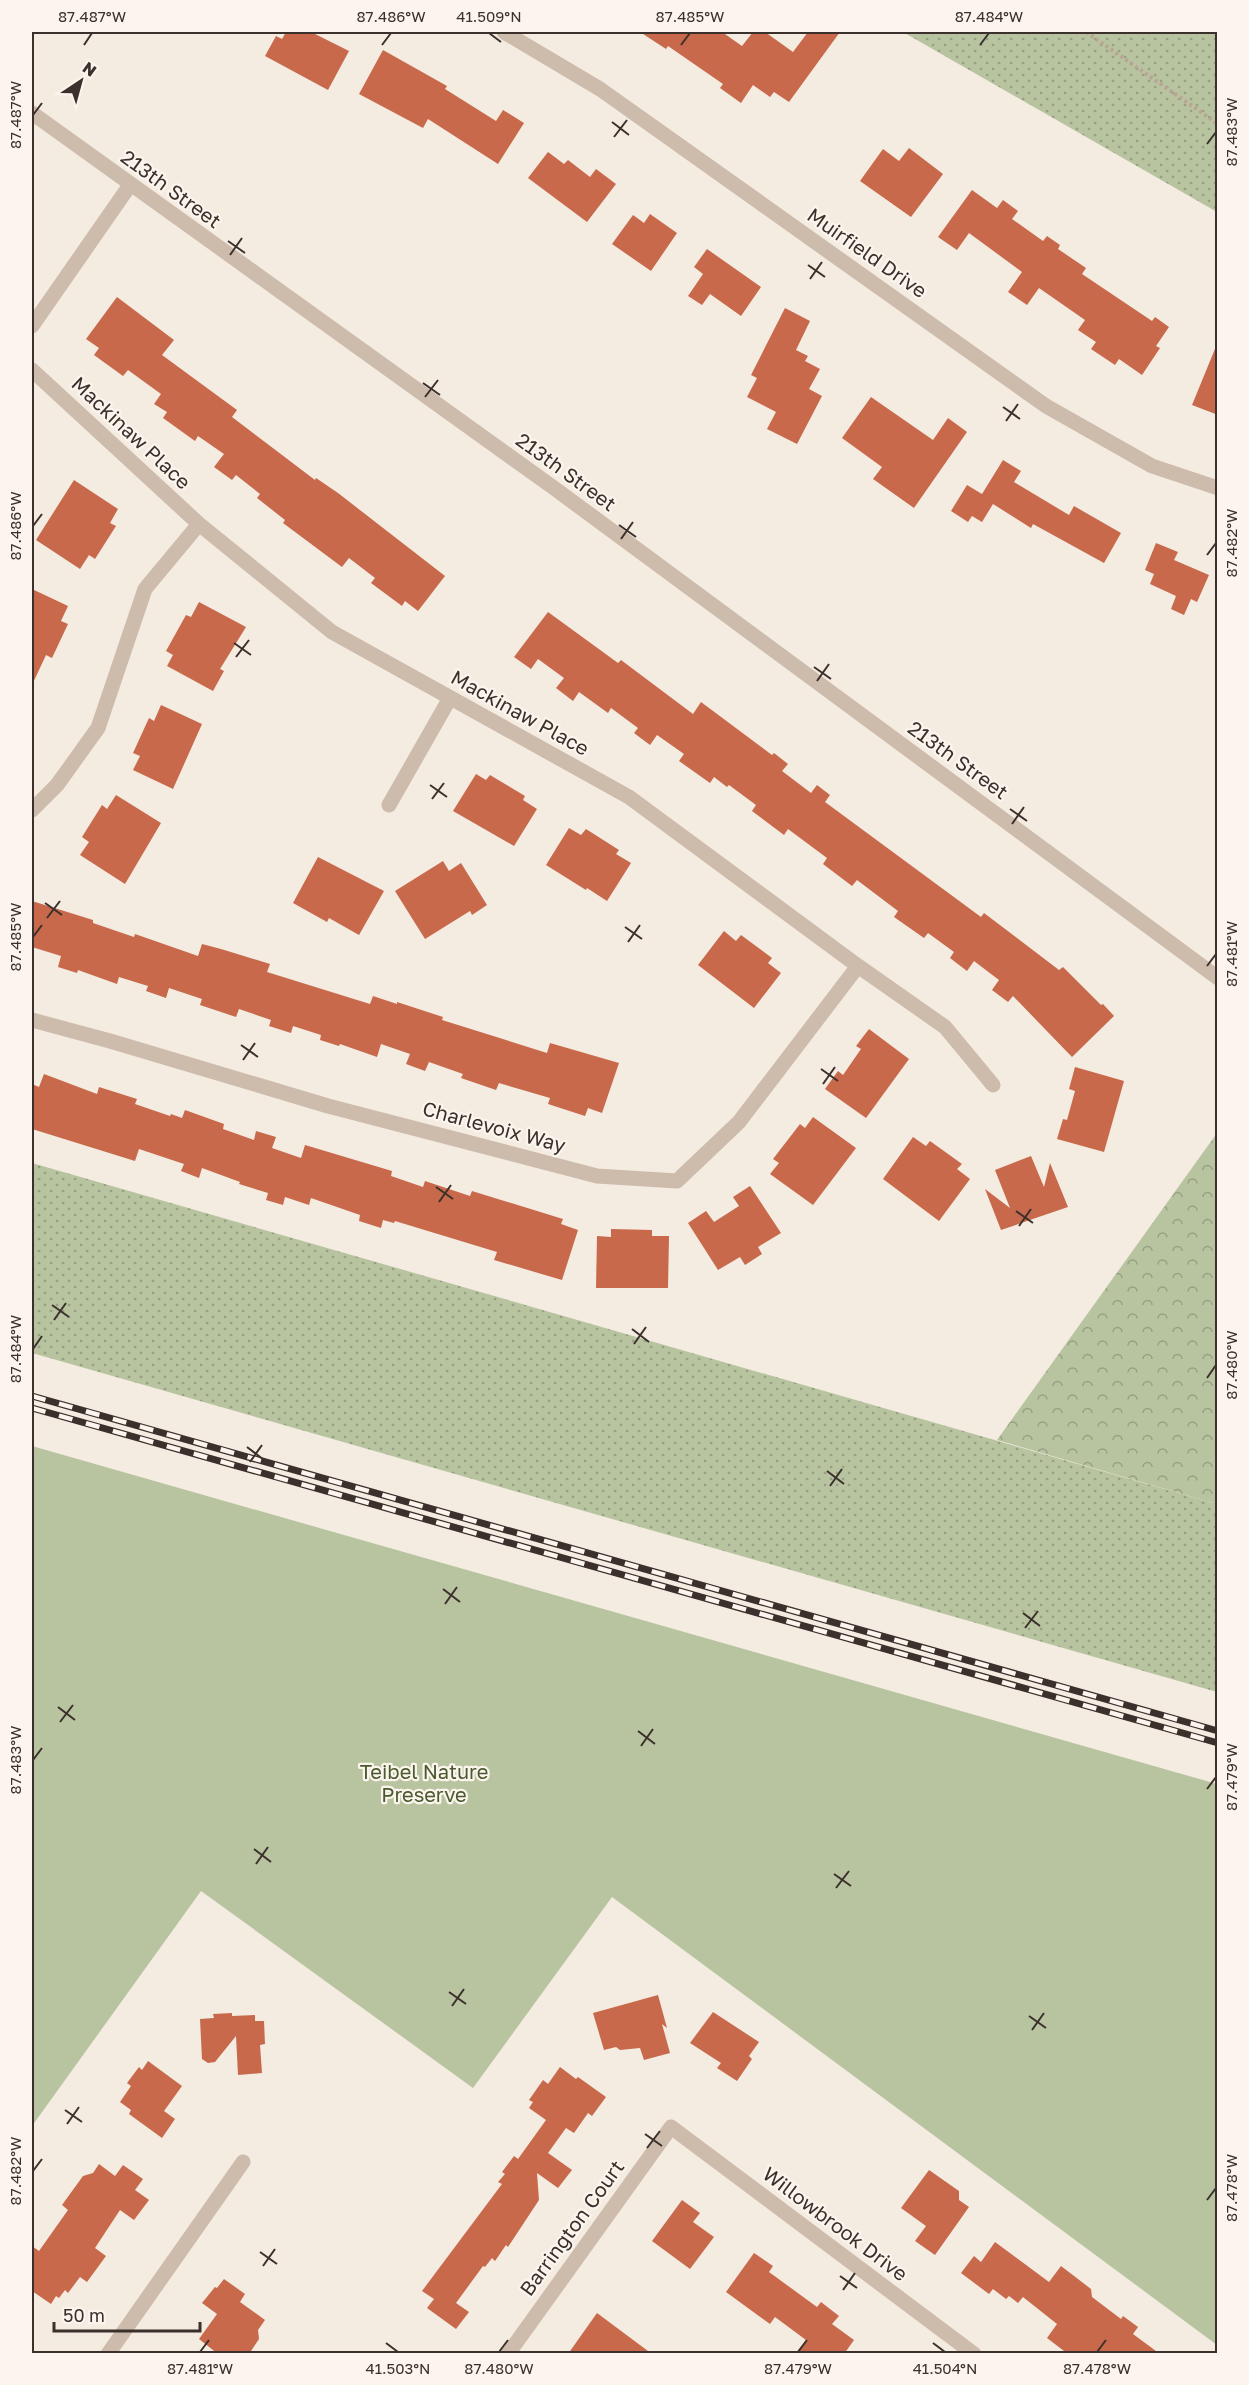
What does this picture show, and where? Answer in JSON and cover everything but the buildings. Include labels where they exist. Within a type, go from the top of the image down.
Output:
[{"type":"street","name":"Muirfield Drive","points":[[504,32],[600,89],[1046,406],[1152,466],[1218,488]]},
{"type":"street","name":"213th Street","points":[[32,113],[554,488],[1218,978]]},
{"type":"street","points":[[32,326],[130,185]]},
{"type":"street","name":"Mackinaw Place","points":[[32,370],[199,524],[332,632],[629,797],[945,1028],[993,1085]]},
{"type":"street","points":[[32,810],[57,785],[98,728],[145,589],[199,524]]},
{"type":"street","points":[[390,805],[450,698]]},
{"type":"street","name":"Charlevoix Way","points":[[32,1020],[328,1106],[597,1176],[677,1181],[739,1122],[858,966]]},
{"type":"street","name":"Barrington Court","points":[[508,2354],[671,2127]]},
{"type":"street","name":"Willowbrook Drive","points":[[671,2127],[974,2354]]},
{"type":"street","points":[[108,2354],[243,2162]]},
{"type":"path","points":[[1086,32],[1218,124]]},
{"type":"green space","points":[[903,32],[1217,32],[1217,212]]},
{"type":"green space","points":[[1217,1133],[1217,1504],[997,1440]]},
{"type":"green space","points":[[32,1163],[1217,1504],[1217,1692],[32,1353]]},
{"type":"green space","name":"Teibel Nature Preserve","points":[[32,1446],[1217,1784],[1217,2345],[612,1897],[473,2088],[201,1891],[32,2126]]},
{"type":"railway","points":[[32,1396],[1218,1731]]},
{"type":"railway","points":[[32,1408],[1218,1743]]}]
